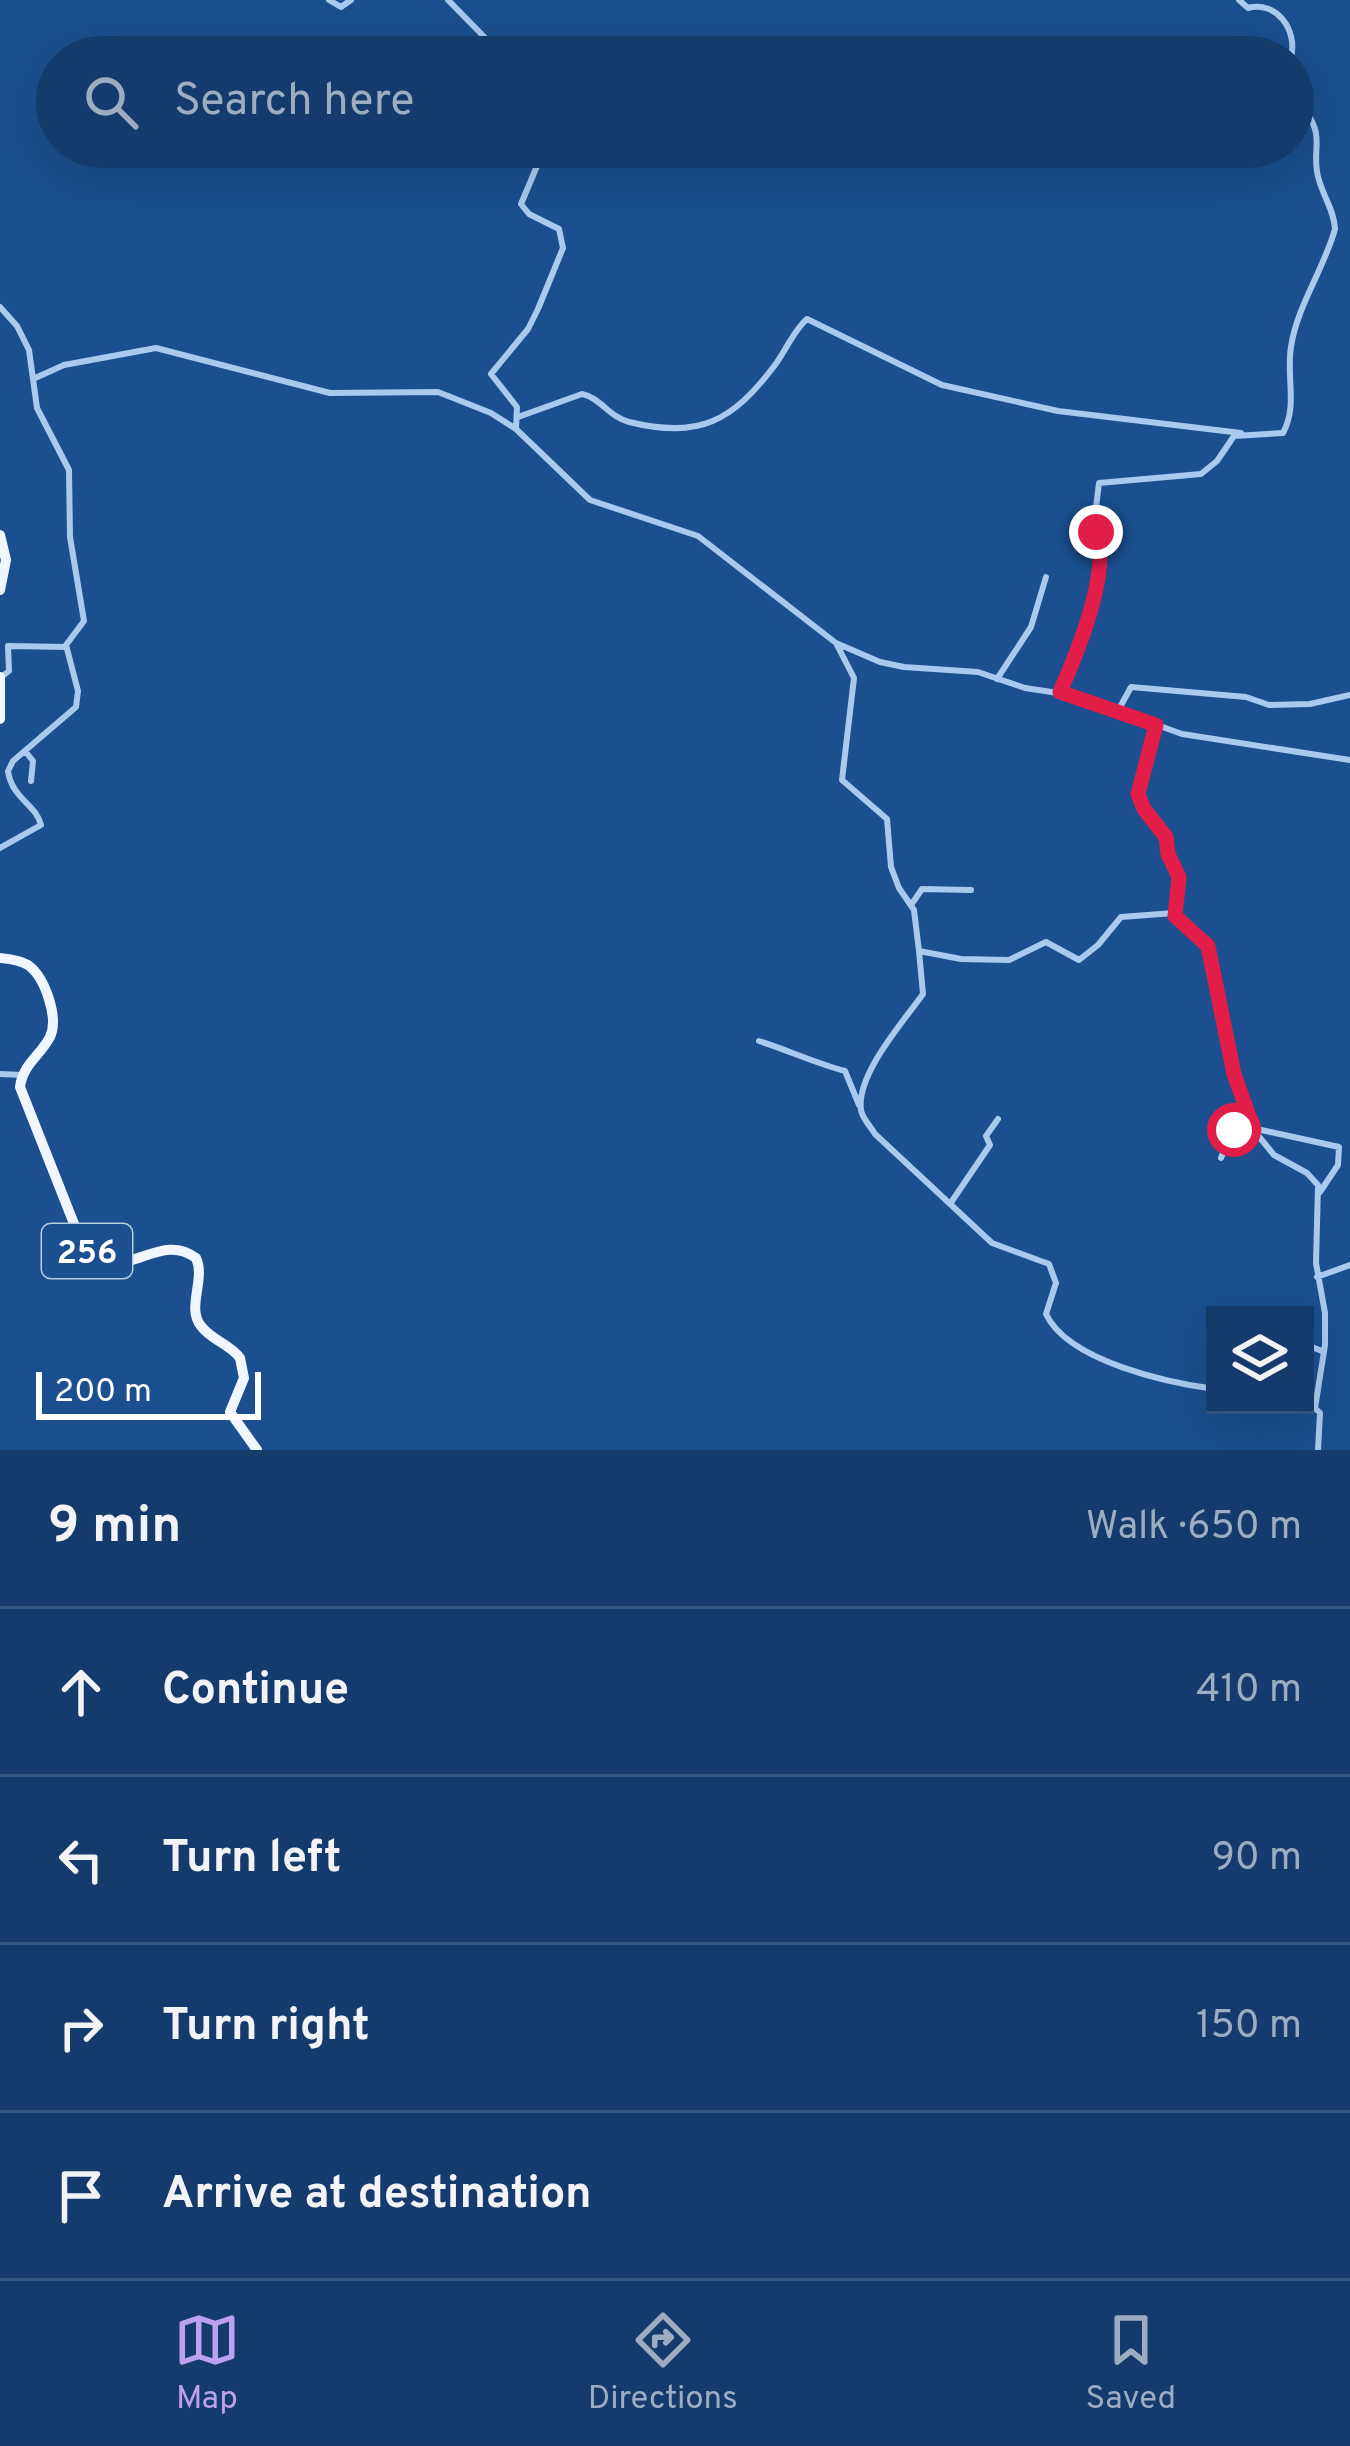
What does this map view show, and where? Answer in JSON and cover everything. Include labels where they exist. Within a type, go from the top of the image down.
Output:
[{"type":"main road","points":[[0,535],[6,560],[0,590]]},
{"type":"main road","points":[[0,677],[1,715]]},
{"type":"main road","points":[[0,958],[26,964],[38,976],[52,1020],[49,1038],[22,1075]]},
{"type":"main road","name":"256","points":[[22,1075],[24,1102],[86,1250],[118,1264],[175,1248],[199,1263],[196,1319],[240,1358],[244,1378],[230,1412],[257,1450]]},
{"type":"street","points":[[329,0],[341,7],[351,0]]},
{"type":"street","points":[[448,0],[483,36]]},
{"type":"street","points":[[1239,0],[1248,8],[1257,5],[1276,12],[1291,36]]},
{"type":"street","points":[[518,417],[582,394],[592,396],[619,419],[696,429],[728,411],[754,388],[807,319],[942,385],[1058,412],[1241,434],[1283,433],[1292,415],[1294,332],[1335,229],[1334,213],[1315,163],[1318,129],[1314,123]]},
{"type":"street","points":[[516,429],[514,403],[490,374],[528,329],[562,248],[559,229],[522,206],[535,168]]},
{"type":"street","points":[[0,307],[22,334],[37,408],[69,470],[70,537],[84,620],[66,647],[77,704],[10,766],[8,777],[20,800],[40,817],[41,825],[0,848]]},
{"type":"street","points":[[33,379],[64,365],[156,348],[317,391],[438,392],[491,413],[516,429],[590,500],[698,536],[836,643],[904,668],[966,670],[1060,692],[1220,742],[1350,760]]},
{"type":"street","points":[[1060,692],[1098,572],[1102,550],[1094,529],[1098,484],[1201,474],[1241,434]]},
{"type":"street","points":[[997,679],[1031,627],[1046,577]]},
{"type":"street","points":[[836,643],[854,678],[842,777],[885,815],[891,867],[911,905],[923,994],[880,1052],[861,1108]]},
{"type":"street","points":[[0,677],[8,673],[6,649],[10,645],[66,647]]},
{"type":"street","points":[[1119,710],[1131,687],[1246,697],[1269,705],[1310,704],[1350,695]]},
{"type":"street","points":[[1156,725],[1138,794],[1166,837],[1179,877],[1174,913]]},
{"type":"street","points":[[25,752],[33,760],[31,781]]},
{"type":"street","points":[[911,905],[922,889],[971,890]]},
{"type":"street","points":[[919,951],[987,961],[1016,958],[1046,942],[1079,960],[1120,917],[1174,913],[1208,946],[1234,1074],[1253,1129],[1274,1155],[1314,1178],[1320,1192],[1317,1277],[1324,1312],[1324,1353],[1315,1408],[1320,1413],[1318,1450]]},
{"type":"street","points":[[759,1041],[802,1054],[814,1064],[845,1071],[853,1099],[875,1134],[992,1243],[1049,1264],[1056,1283],[1046,1314],[1075,1344],[1153,1378],[1206,1387]]},
{"type":"street","points":[[0,1074],[22,1075]]},
{"type":"street","points":[[950,1204],[991,1145],[986,1136],[998,1119]]},
{"type":"street","points":[[1221,1158],[1232,1131],[1253,1129],[1338,1146],[1338,1165],[1320,1192]]},
{"type":"street","points":[[1317,1277],[1350,1265]]},
{"type":"street","points":[[1314,1349],[1324,1353]]},
{"type":"route","points":[[1096,532],[1102,550],[1094,592],[1060,692],[1156,725],[1138,794],[1166,837],[1179,877],[1175,916],[1208,948],[1234,1074],[1254,1130],[1234,1130]]}]
